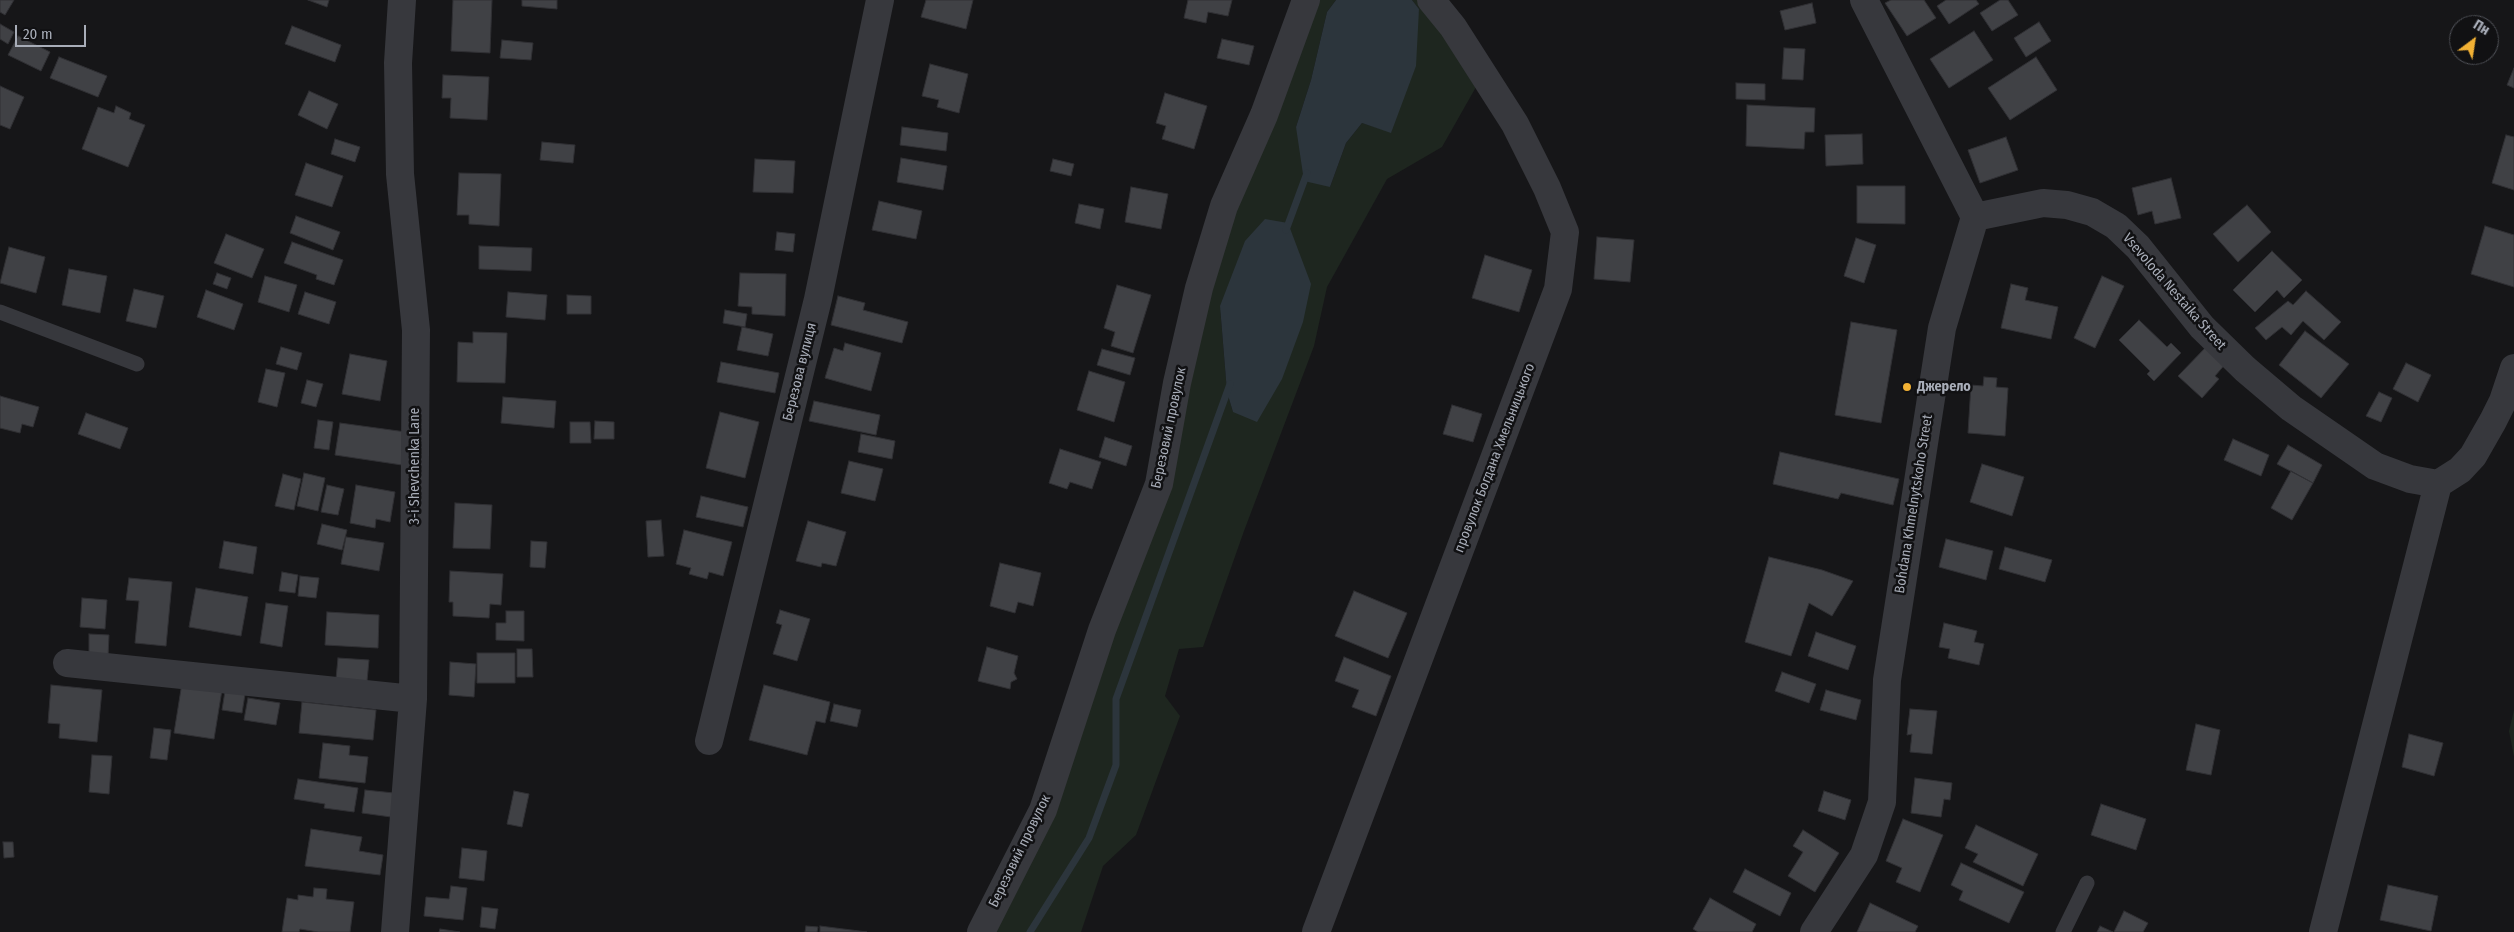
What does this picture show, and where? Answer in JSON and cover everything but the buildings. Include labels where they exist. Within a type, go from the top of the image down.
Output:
[{"type":"street","name":"3-i Shevchenka Lane","points":[[395,932],[413,699],[416,330],[400,174],[398,63],[402,0]]},
{"type":"street","name":"Березова вулиця","points":[[709,740],[818,299],[880,0]]},
{"type":"street","name":"Березовий провулок","points":[[981,932],[1043,810],[1102,630],[1159,484],[1177,383],[1205,270],[1224,206],[1264,116],[1306,0]]},
{"type":"street","name":"провулок Богдана Хмельницького","points":[[1316,932],[1558,289],[1564,232],[1547,188],[1515,124],[1454,27],[1431,0]]},
{"type":"street","points":[[1864,0],[1975,217]]},
{"type":"street","name":"Vsevoloda Nestaika Street","points":[[1975,217],[2042,204],[2067,205],[2092,212],[2116,226],[2138,248],[2221,348],[2291,408],[2375,466],[2410,479],[2438,484]]},
{"type":"street","name":"Bohdana Khmelnytskoho Street","points":[[1814,932],[1864,855],[1882,802],[1887,680],[1940,338],[1975,217]]},
{"type":"street","points":[[2323,932],[2438,484],[2460,470],[2473,456],[2503,401],[2514,368]]},
{"type":"street","points":[[67,664],[413,699]]},
{"type":"lane","points":[[0,312],[137,364]]},
{"type":"lane","points":[[2063,932],[2086,883]]},
{"type":"shaded area","points":[[1311,0],[1336,0],[1327,12],[1311,80],[1296,127],[1330,187],[1346,143],[1362,123],[1391,132],[1419,9],[1412,0],[1435,0],[1476,87],[1442,147],[1387,179],[1327,287],[1314,346],[1244,531],[1203,647],[1179,649],[1165,696],[1180,716],[1136,835],[1103,866],[1081,932],[987,932],[1049,813],[1206,290]],"holes":[[[1220,306],[1233,412],[1227,392]]]},
{"type":"shaded area","points":[[1336,0],[1412,0],[1419,9],[1416,66],[1391,133],[1362,123],[1346,143],[1330,187],[1304,181],[1296,127],[1311,80],[1327,12]]},
{"type":"shaded area","points":[[1265,219],[1288,223],[1311,284],[1303,322],[1282,379],[1257,422],[1233,412],[1227,392],[1220,306],[1245,241]]},
{"type":"shaded area","points":[[2514,710],[2514,757],[2509,731]]},
{"type":"waterway","points":[[1286,230],[1307,173]]},
{"type":"waterway","points":[[1030,932],[1089,838],[1116,765],[1116,699],[1230,384]]},
{"type":"place","name":"Джерело","points":[[1907,387]]}]
